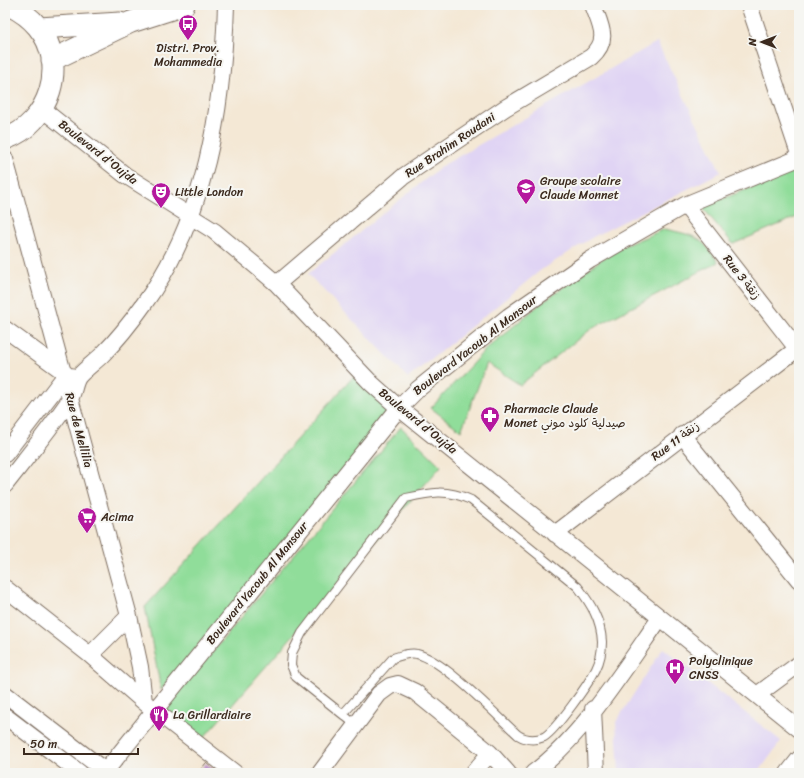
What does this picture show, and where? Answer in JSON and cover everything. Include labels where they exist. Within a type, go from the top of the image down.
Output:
[{"type":"street","points":[[5,139],[23,129],[42,109],[50,94],[53,77],[52,60],[48,43],[39,28],[24,13],[9,5]]},
{"type":"street","points":[[52,60],[131,22],[184,5]]},
{"type":"street","points":[[5,454],[69,375],[103,354],[145,304],[177,250],[191,217],[205,172],[218,104],[225,42],[226,5]]},
{"type":"street","name":"Rue Brahim Roudani","points":[[276,284],[404,176],[505,108],[590,58],[597,51],[602,42],[594,5]]},
{"type":"street","points":[[749,5],[799,154]]},
{"type":"street","points":[[39,28],[131,22]]},
{"type":"street","name":"Boulevard d'Oujda","points":[[42,109],[125,175],[214,232],[276,284],[371,383],[399,408],[799,729]]},
{"type":"street","name":"Boulevard Yacoub Al Mansour","points":[[104,772],[149,706],[399,408],[418,389],[509,316],[590,260],[685,205],[799,158]]},
{"type":"street","name":"Rue de Mellilia","points":[[5,159],[69,375],[71,398],[129,616],[149,706]]},
{"type":"street","name":"Rue 3 زنقة","points":[[685,205],[798,350]]},
{"type":"street","points":[[5,329],[69,375]]},
{"type":"street","name":"Rue 11 زنقة","points":[[555,534],[682,435],[798,350]]},
{"type":"street","points":[[5,485],[71,398]]},
{"type":"street","points":[[682,435],[799,580]]},
{"type":"street","points":[[5,588],[90,655],[149,706],[235,773]]},
{"type":"street","points":[[90,655],[129,616]]},
{"type":"street","points":[[533,773],[549,761],[572,736],[660,618]]},
{"type":"street","points":[[757,695],[799,664]]},
{"type":"street","points":[[320,773],[379,694],[390,686],[398,684],[415,692],[490,753],[508,773]]},
{"type":"street","points":[[5,694],[104,772]]},
{"type":"street","points":[[593,709],[596,773]]},
{"type":"street","points":[[5,716],[80,773]]},
{"type":"street","points":[[473,773],[490,753]]},
{"type":"street","points":[[788,773],[799,759]]},
{"type":"lane","points":[[343,714],[392,658],[403,654],[416,654],[428,659],[456,678],[518,735],[527,740],[544,736],[555,728],[596,669],[602,642],[598,618],[578,587],[471,500],[455,493],[440,492],[406,498],[302,633],[292,653],[291,664],[296,677],[356,725]]},
{"type":"shaded area","name":"Groupe scolaire Claude Monnet","points":[[657,42],[721,172],[593,237],[541,270],[408,378],[308,274],[442,166]]},
{"type":"shaded area","name":"Polyclinique CNSS","points":[[663,648],[781,741],[758,773],[619,773],[616,722]]},
{"type":"green space","points":[[799,169],[799,216],[733,244],[702,207]]},
{"type":"green space","points":[[665,229],[690,235],[696,238],[706,246],[718,262],[591,329],[520,385],[487,363],[461,431],[431,408],[485,350],[539,305],[616,249]]},
{"type":"green space","points":[[354,376],[392,412],[161,690],[145,607]]},
{"type":"green space","points":[[401,427],[441,466],[200,742],[164,710]]},
{"type":"building","points":[[206,763],[218,773],[198,773]]},
{"type":"place","name":"Distri. Prov. Mohammedia","points":[[188,41]]},
{"type":"place","name":"Groupe scolaire Claude Monnet","points":[[526,205]]},
{"type":"place","name":"Little London","points":[[161,209]]},
{"type":"place","name":"Pharmacie Claude Monet صيدلية كلود موني","points":[[490,433]]},
{"type":"place","name":"Acima","points":[[87,534]]},
{"type":"place","name":"Polyclinique CNSS","points":[[675,685]]},
{"type":"place","name":"La Grillardiaire","points":[[159,732]]}]
